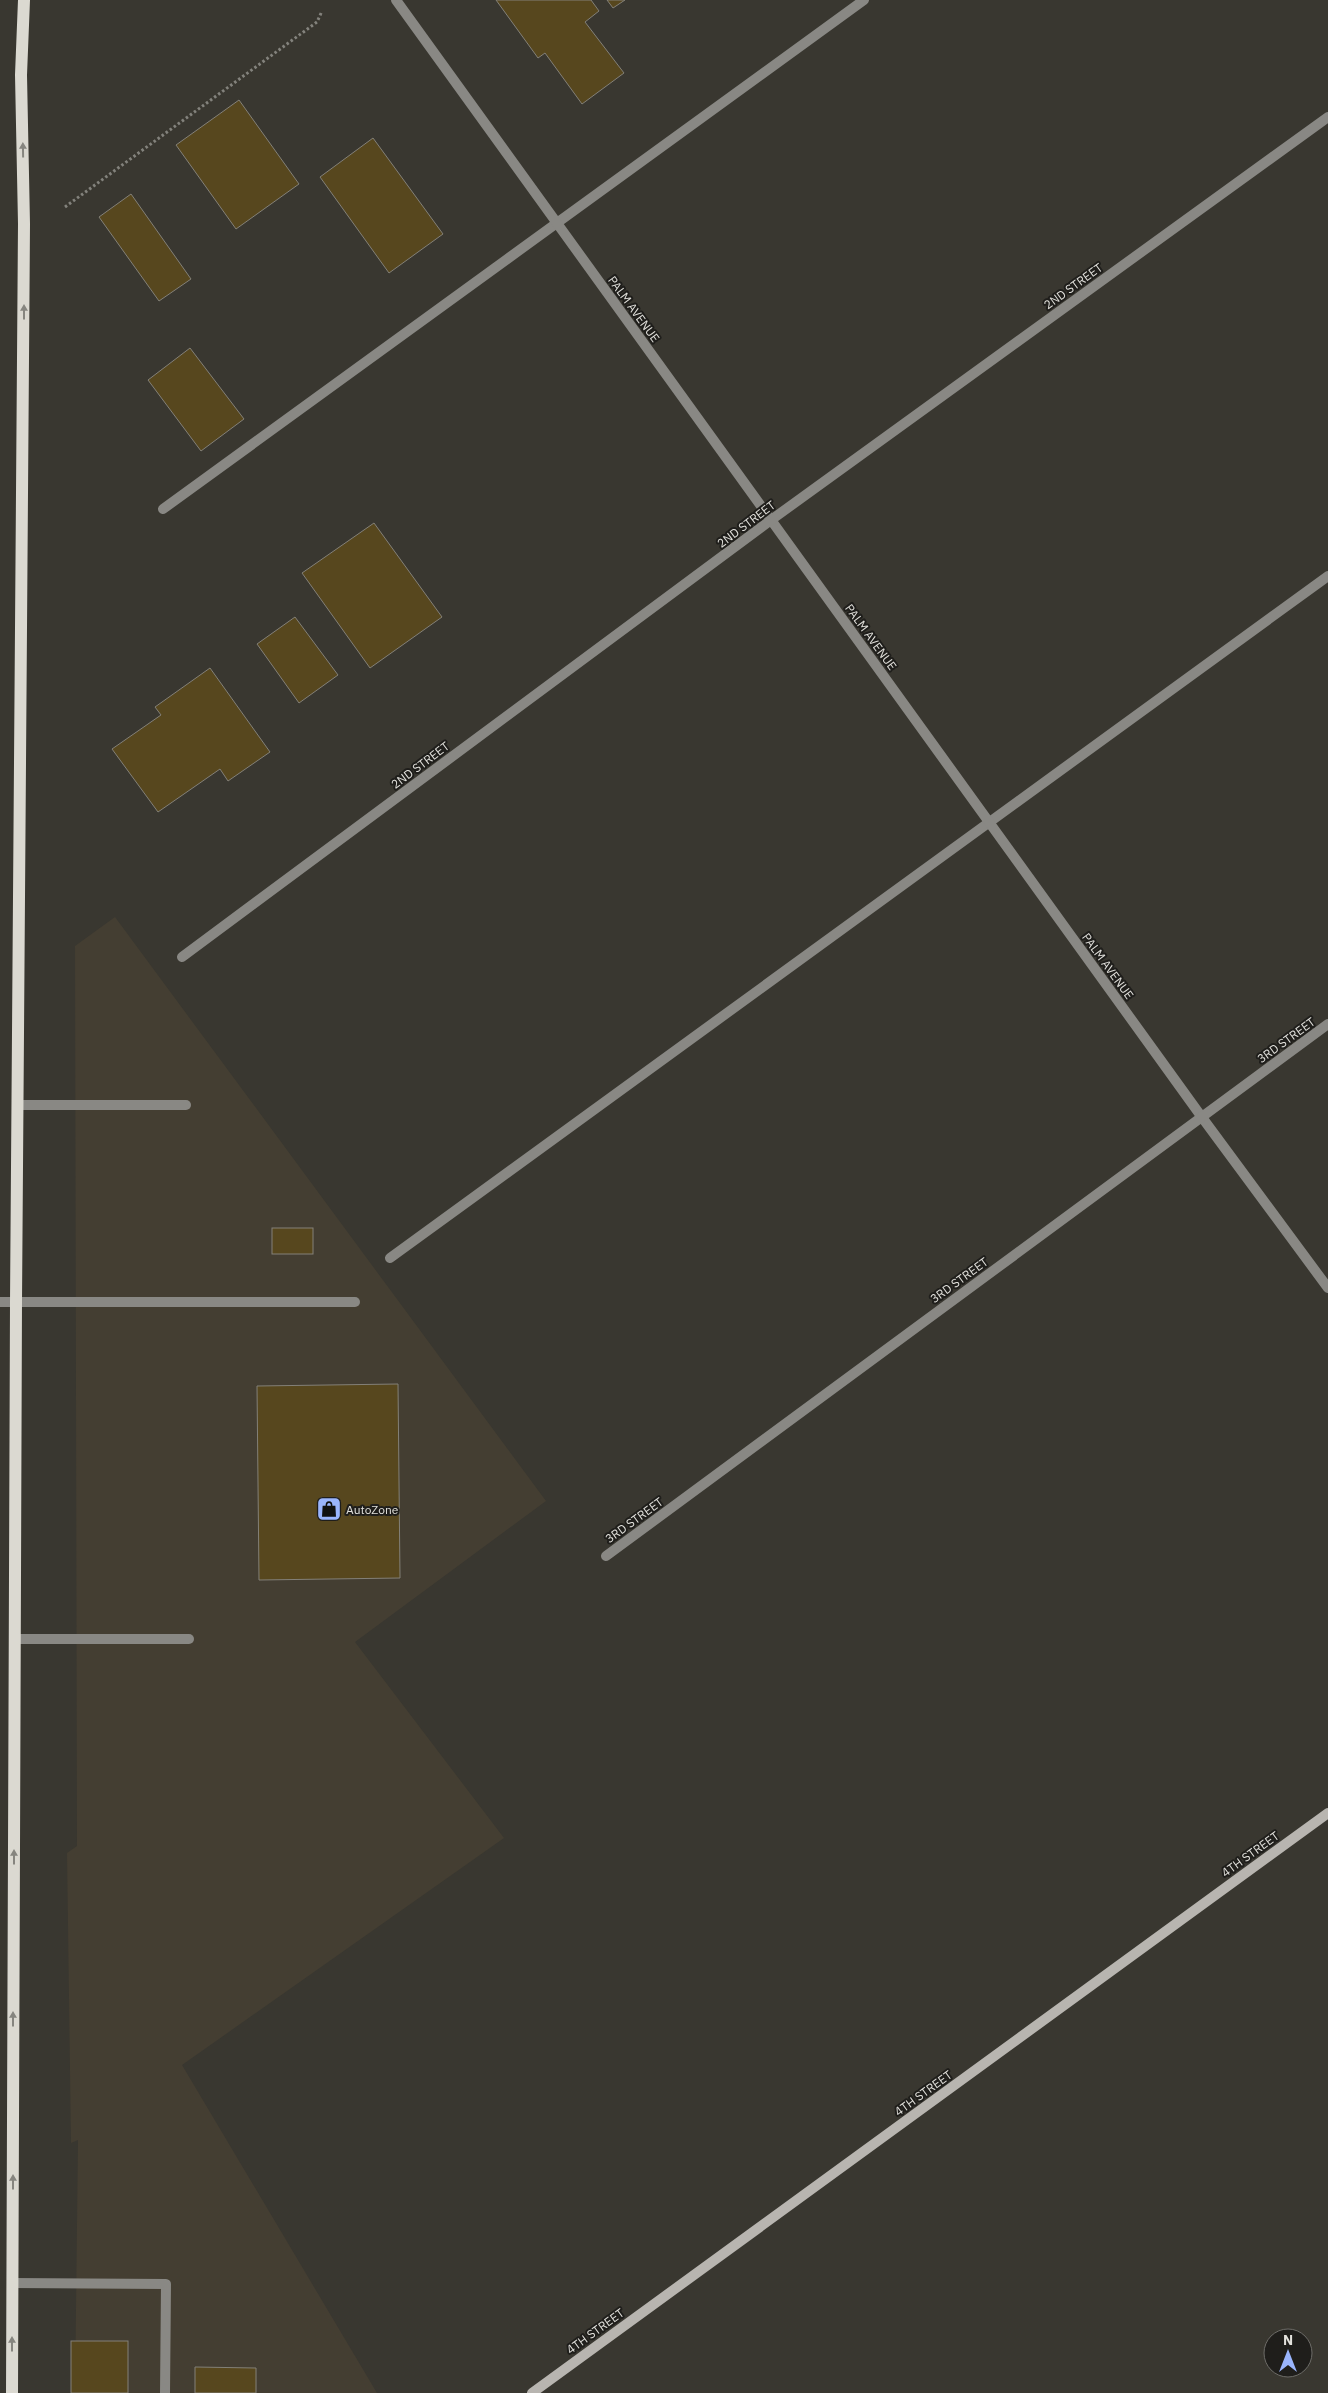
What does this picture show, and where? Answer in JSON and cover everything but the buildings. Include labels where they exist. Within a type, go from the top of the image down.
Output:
[{"type":"main road","points":[[12,2393],[16,1302],[19,1105],[24,234],[21,76],[24,0]]},
{"type":"street","name":"PALM AVENUE","points":[[396,0],[1201,1116],[1328,1288]]},
{"type":"street","points":[[163,509],[864,0]]},
{"type":"street","name":"2ND STREET","points":[[182,957],[771,520],[1328,117]]},
{"type":"street","points":[[390,1258],[1328,576]]},
{"type":"street","name":"3RD STREET","points":[[606,1556],[1328,1024]]},
{"type":"street","points":[[19,1105],[186,1105]]},
{"type":"street","points":[[0,1302],[355,1302]]},
{"type":"street","points":[[15,1639],[189,1639]]},
{"type":"street","name":"4TH STREET","points":[[532,2393],[1328,1813]]},
{"type":"street","points":[[12,2283],[166,2284],[165,2393]]},
{"type":"path","points":[[65,207],[317,22],[322,11]]},
{"type":"shaded area","points":[[115,917],[546,1501],[355,1642],[504,1838],[182,2065],[377,2393],[75,2393],[78,2140],[71,2143],[67,1853],[77,1846],[75,946]]},
{"type":"place","name":"AutoZone","points":[[329,1509]]}]
